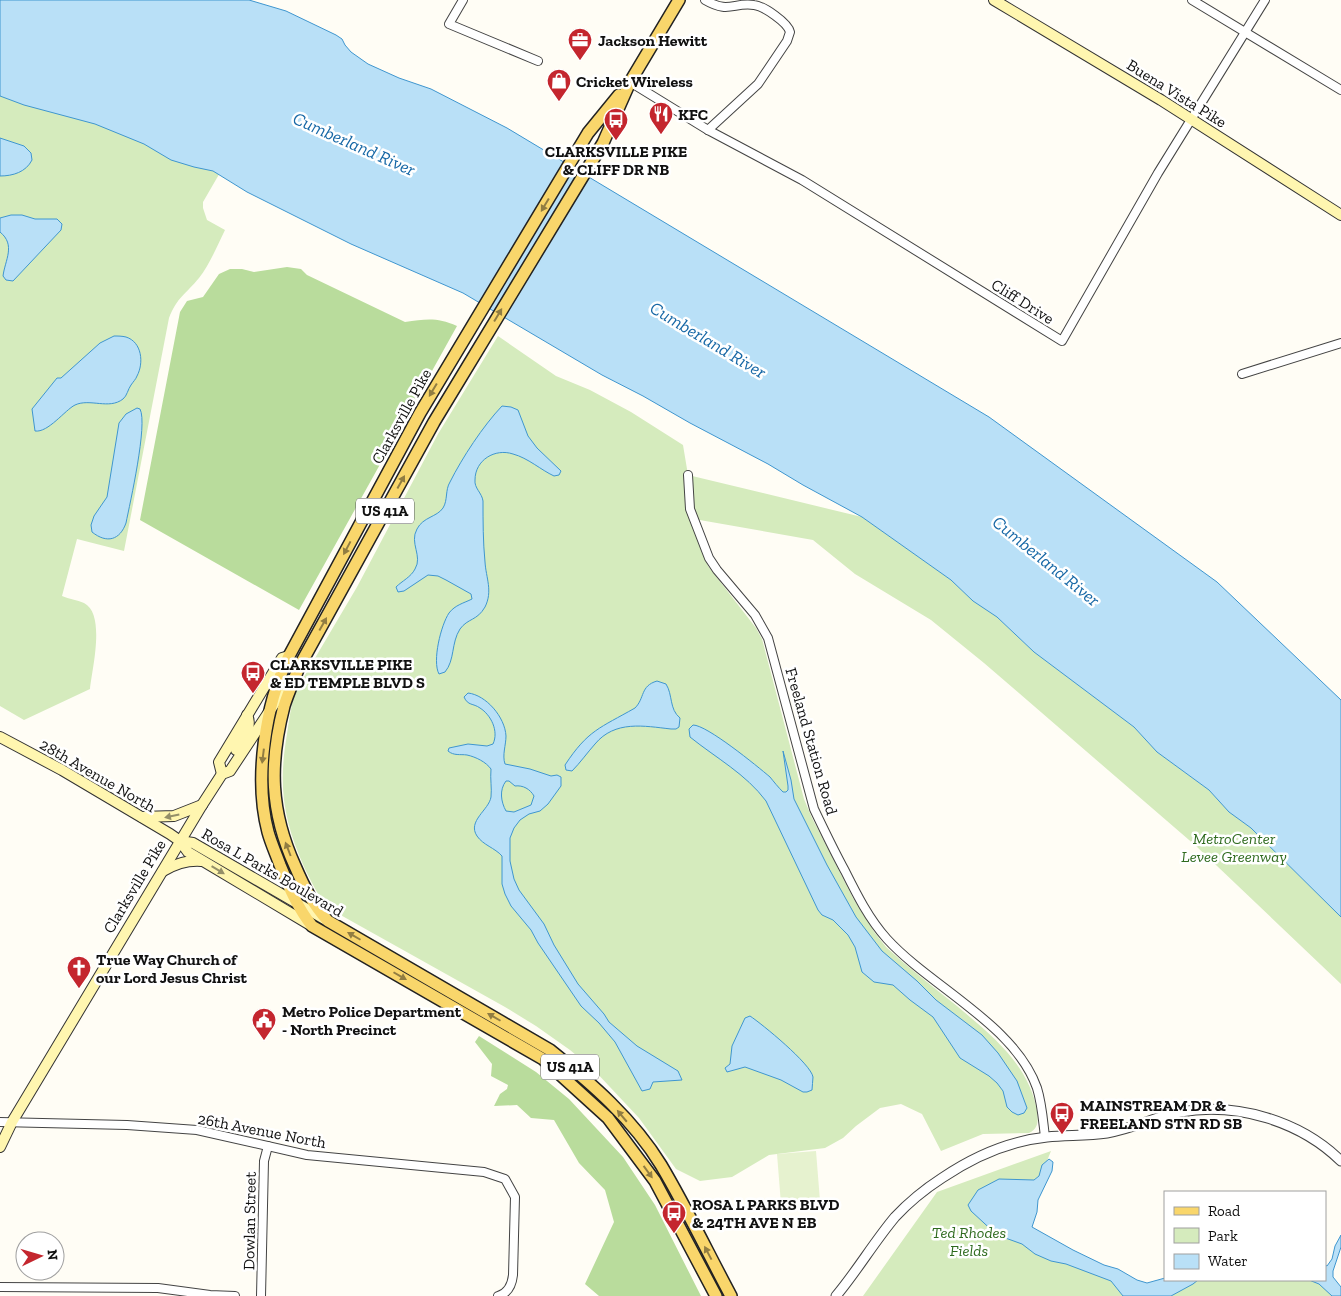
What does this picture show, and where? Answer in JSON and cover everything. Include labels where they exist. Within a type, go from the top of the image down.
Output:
[{"type":"main road","name":"Clarksville Pike","points":[[0,1146],[12,1122],[202,805],[299,667],[434,422],[603,143],[630,82],[679,0]]},
{"type":"main road","name":"Buena Vista Pike","points":[[994,0],[1154,96],[1341,215]]},
{"type":"main road","name":"Clarksville Pike","points":[[226,773],[219,762],[282,658],[289,656],[420,413],[458,348],[588,133],[630,82]]},
{"type":"main road","name":"US 41A","points":[[289,656],[278,681],[271,708],[262,762],[263,798],[268,832],[297,904],[312,926]]},
{"type":"main road","name":"US 41A","points":[[299,667],[288,694],[280,723],[275,756],[274,797],[283,836],[292,860],[310,898],[328,921]]},
{"type":"main road","name":"28th Avenue North","points":[[0,737],[62,770],[180,841]]},
{"type":"main road","points":[[141,817],[174,816],[202,805]]},
{"type":"main road","name":"Rosa L Parks Boulevard","points":[[180,841],[193,843],[550,1050],[618,1110],[660,1164],[731,1296]]},
{"type":"main road","name":"Rosa L Parks Boulevard","points":[[180,841],[188,852],[202,861],[543,1060],[608,1118],[655,1181],[716,1296]]},
{"type":"main road","points":[[162,871],[173,865],[190,861],[202,861]]},
{"type":"street","points":[[463,0],[449,24],[538,61]]},
{"type":"street","points":[[705,0],[720,8],[754,4],[787,25],[790,32],[787,41],[758,84],[708,130]]},
{"type":"street","points":[[1192,0],[1341,90]]},
{"type":"street","name":"Cliff Drive","points":[[630,82],[708,130],[802,180],[1062,341],[1158,174],[1265,0]]},
{"type":"street","points":[[1242,374],[1341,343]]},
{"type":"street","name":"Freeland Station Road","points":[[688,475],[690,509],[709,558],[716,570],[755,615],[768,638],[814,810],[856,892],[876,926],[898,949],[996,1031],[1020,1057],[1036,1087],[1045,1137]]},
{"type":"street","points":[[836,1296],[896,1217],[932,1185],[972,1160],[996,1150],[1045,1137],[1105,1133],[1182,1112],[1214,1110],[1264,1117],[1294,1128],[1321,1144],[1341,1161]]},
{"type":"street","name":"26th Avenue North","points":[[0,1122],[127,1125],[196,1130],[308,1154],[484,1172],[505,1179],[512,1189],[514,1197],[513,1278],[512,1285],[503,1295],[498,1296]]},
{"type":"street","name":"Dowlan Street","points":[[261,1296],[264,1161],[268,1146]]},
{"type":"street","points":[[0,1287],[235,1296]]},
{"type":"green space","points":[[0,86],[225,164],[203,202],[203,208],[207,220],[225,230],[203,273],[179,300],[169,318],[124,551],[77,539],[62,596],[84,603],[91,609],[94,618],[96,643],[90,689],[24,720],[0,706]]},
{"type":"green space","points":[[287,267],[301,269],[307,275],[405,322],[431,320],[443,321],[457,326],[299,610],[140,520],[180,312],[187,301],[203,297],[219,274],[230,269],[254,272]]},
{"type":"green space","name":"MetroCenter Levee Greenway","points":[[498,336],[556,376],[590,390],[631,412],[683,445],[688,475],[862,517],[951,580],[973,601],[997,617],[1034,652],[1134,727],[1157,752],[1209,790],[1229,812],[1251,828],[1341,917],[1341,984],[1196,846],[984,663],[931,620],[855,574],[813,540],[694,519],[708,566],[756,628],[762,639],[804,799],[853,898],[886,947],[983,1028],[1007,1052],[1026,1079],[1033,1094],[1038,1118],[1035,1129],[1029,1133],[983,1134],[941,1151],[922,1114],[901,1104],[880,1108],[843,1138],[825,1148],[769,1155],[732,1177],[700,1181],[676,1169],[639,1118],[594,1070],[570,1050],[505,1007],[328,908],[305,869],[292,835],[284,803],[284,753],[295,692],[357,587],[438,434]]},
{"type":"green space","points":[[479,1036],[536,1072],[569,1099],[623,1157],[655,1205],[701,1296],[599,1296],[585,1284],[614,1222],[605,1190],[579,1163],[554,1120],[531,1118],[517,1105],[494,1106],[500,1094],[507,1089],[508,1085],[491,1076],[492,1064],[475,1042]]},
{"type":"green space","points":[[816,1151],[820,1201],[781,1204],[777,1154]]},
{"type":"green space","name":"Ted Rhodes Fields","points":[[1051,1151],[1021,1225],[1142,1291],[1171,1281],[1325,1281],[1338,1296],[863,1296],[937,1192]]},
{"type":"water","name":"Cumberland River","points":[[0,0],[249,0],[286,11],[336,35],[342,39],[351,52],[368,64],[399,78],[431,89],[507,128],[989,417],[1217,582],[1341,700],[1341,917],[1251,828],[1229,812],[1209,790],[1157,752],[1134,727],[1034,652],[997,617],[973,601],[951,580],[862,517],[602,375],[463,293],[351,244],[247,192],[213,171],[171,160],[144,144],[95,124],[24,105],[0,96]]},
{"type":"water","points":[[0,138],[24,146],[31,153],[32,160],[26,168],[14,174],[0,176]]},
{"type":"water","points":[[22,215],[35,219],[57,219],[62,224],[61,230],[13,281],[6,280],[3,276],[9,247],[5,237],[0,232],[0,218]]},
{"type":"water","points":[[114,336],[124,337],[135,343],[141,359],[136,378],[124,398],[112,404],[81,403],[75,405],[51,425],[40,431],[35,431],[32,409],[57,378],[61,378],[100,343]]},
{"type":"water","points":[[502,406],[518,410],[528,436],[537,448],[561,471],[559,475],[554,476],[524,458],[506,453],[493,454],[487,457],[478,467],[475,483],[483,501],[484,547],[489,595],[482,612],[460,629],[448,667],[445,672],[439,674],[436,661],[438,643],[443,626],[451,610],[472,599],[471,594],[438,576],[428,575],[404,591],[398,592],[396,587],[411,574],[417,564],[418,559],[414,539],[417,529],[423,522],[443,508],[446,502],[448,485],[480,433]]},
{"type":"water","points":[[137,408],[140,409],[142,417],[142,430],[138,464],[126,523],[117,536],[108,539],[103,538],[92,532],[91,525],[94,516],[107,497],[119,423],[126,414]]},
{"type":"water","points":[[657,681],[666,684],[668,688],[674,710],[680,718],[679,727],[671,729],[630,726],[612,731],[595,744],[572,771],[566,770],[565,765],[573,753],[588,737],[635,708],[645,689]]},
{"type":"water","points":[[468,693],[481,698],[488,702],[498,715],[505,729],[506,736],[505,764],[561,777],[561,786],[548,804],[540,811],[529,814],[520,820],[510,838],[510,861],[514,879],[519,890],[544,924],[554,945],[578,984],[609,1022],[637,1046],[678,1071],[682,1080],[653,1082],[650,1089],[642,1091],[615,1042],[581,1006],[531,930],[511,906],[502,884],[502,856],[480,839],[475,831],[477,820],[491,797],[491,769],[477,758],[448,751],[449,748],[468,744],[487,746],[493,744],[495,739],[491,719],[480,708],[467,702],[464,697]],"holes":[[[506,781],[515,786],[523,787],[530,791],[534,796],[531,805],[514,812],[506,811],[502,800],[502,792]]]},
{"type":"water","points":[[693,725],[709,732],[732,747],[770,777],[783,792],[786,792],[788,786],[783,751],[794,799],[856,917],[882,951],[936,1000],[982,1035],[998,1053],[1017,1081],[1027,1108],[1024,1113],[1018,1115],[1012,1112],[1007,1107],[1003,1091],[997,1083],[960,1058],[933,1017],[893,985],[874,982],[862,972],[855,947],[848,935],[833,920],[822,915],[818,910],[766,801],[740,774],[690,737],[689,729]]},
{"type":"water","points":[[750,1016],[775,1035],[804,1063],[813,1077],[812,1090],[803,1092],[781,1080],[745,1067],[727,1072],[725,1068],[730,1064],[732,1046],[745,1018]]},
{"type":"water","points":[[1049,1159],[1053,1162],[1052,1171],[1038,1200],[1037,1212],[1032,1227],[1073,1250],[1104,1265],[1118,1269],[1137,1280],[1147,1283],[1164,1278],[1164,1281],[1197,1281],[1171,1296],[1123,1296],[1111,1281],[1066,1264],[1051,1261],[1035,1254],[1022,1244],[997,1235],[971,1211],[968,1205],[978,1190],[999,1179],[1034,1180],[1039,1176],[1042,1165]]},
{"type":"water","points":[[1341,1235],[1341,1247],[1333,1271],[1333,1277],[1341,1287],[1341,1296],[1332,1296],[1319,1284],[1312,1281],[1326,1281],[1326,1266],[1332,1259],[1335,1246]]},
{"type":"place","name":"Jackson Hewitt","points":[[580,61]]},
{"type":"place","name":"Cricket Wireless","points":[[559,102]]},
{"type":"place","name":"KFC","points":[[661,135]]},
{"type":"place","name":"CLARKSVILLE PIKE & CLIFF DR NB","points":[[616,141]]},
{"type":"place","name":"CLARKSVILLE PIKE & ED TEMPLE BLVD S","points":[[253,694]]},
{"type":"place","name":"True Way Church of our Lord Jesus Christ","points":[[79,989]]},
{"type":"place","name":"Metro Police Department - North Precinct","points":[[264,1041]]},
{"type":"place","name":"MAINSTREAM DR & FREELAND STN RD SB","points":[[1062,1135]]},
{"type":"place","name":"ROSA L PARKS BLVD & 24TH AVE N EB","points":[[674,1234]]}]
